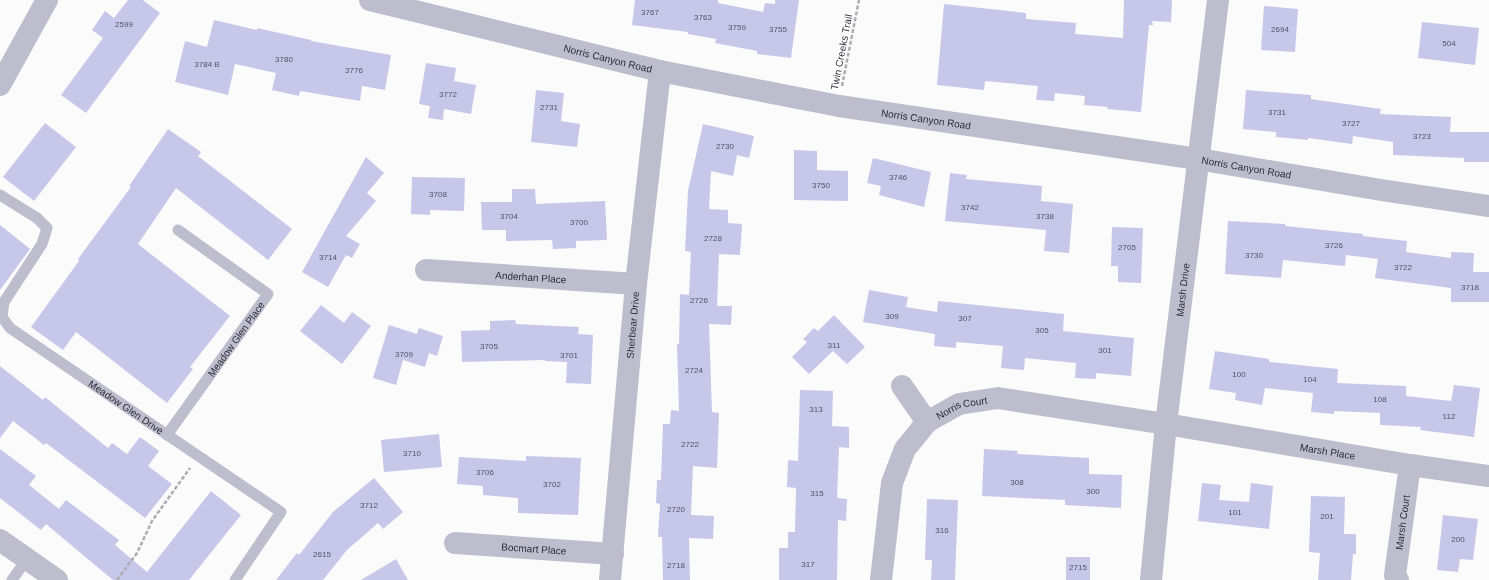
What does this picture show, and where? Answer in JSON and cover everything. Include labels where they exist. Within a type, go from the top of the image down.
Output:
[{"type":"street","points":[[0,85],[47,0]]},
{"type":"street","name":"Norris Canyon Road","points":[[370,0],[660,71],[838,106],[1198,159],[1381,190],[1489,206]]},
{"type":"street","name":"Marsh Drive","points":[[1151,580],[1166,424],[1218,0]]},
{"type":"street","name":"Sherbear Drive","points":[[610,580],[636,284],[660,71]]},
{"type":"street","name":"Anderhan Place","points":[[426,270],[636,284]]},
{"type":"street","points":[[902,386],[927,422]]},
{"type":"street","name":"Norris Court","points":[[881,580],[892,483],[905,449],[927,422],[959,404],[998,398],[1166,424]]},
{"type":"street","name":"Marsh Place","points":[[1166,424],[1410,465],[1489,476]]},
{"type":"street","name":"Marsh Court","points":[[1398,580],[1395,574],[1410,465]]},
{"type":"street","points":[[0,540],[57,580]]},
{"type":"street","name":"Bocmart Place","points":[[455,543],[613,554]]},
{"type":"lane","name":"Meadow Glen Drive","points":[[0,195],[37,218],[47,228],[42,244],[4,302],[2,317],[10,328],[281,512],[235,580]]},
{"type":"lane","name":"Meadow Glen Place","points":[[167,435],[268,294],[178,230]]},
{"type":"lane","points":[[12,580],[27,559]]},
{"type":"path","name":"Twin Creeks Trail","points":[[838,106],[859,0]]},
{"type":"path","points":[[117,580],[137,553],[152,521],[198,456]]},
{"type":"building","points":[[128,0],[143,0],[160,13],[86,113],[61,95],[103,38],[92,30],[105,11],[114,18]]},
{"type":"building","points":[[635,0],[718,0],[718,3],[763,12],[765,3],[775,4],[775,0],[799,0],[791,58],[757,54],[757,51],[715,43],[716,39],[688,34],[688,32],[632,25]]},
{"type":"building","points":[[1124,0],[1172,0],[1171,22],[1152,21],[1153,25],[1149,25],[1141,112],[1084,105],[1085,96],[1055,93],[1054,101],[1036,100],[1038,86],[985,81],[984,90],[937,85],[944,4],[1026,13],[1026,19],[1076,23],[1075,34],[1123,38]]},
{"type":"building","points":[[1264,6],[1298,9],[1295,52],[1261,50]]},
{"type":"building","points":[[214,20],[257,30],[257,28],[311,41],[391,55],[385,90],[362,86],[360,101],[300,91],[299,96],[272,90],[276,73],[235,64],[228,95],[175,82],[185,41],[207,47]]},
{"type":"building","points":[[1422,22],[1479,28],[1475,65],[1418,58]]},
{"type":"building","points":[[426,63],[456,68],[454,81],[476,85],[471,114],[444,109],[443,120],[428,118],[430,106],[419,104]]},
{"type":"building","points":[[536,90],[564,93],[561,121],[580,124],[577,147],[531,142]]},
{"type":"building","points":[[1246,90],[1311,95],[1311,99],[1381,109],[1380,114],[1451,117],[1450,132],[1489,132],[1489,162],[1464,162],[1464,158],[1393,155],[1393,142],[1353,136],[1352,144],[1308,138],[1308,140],[1276,137],[1276,132],[1243,129]]},
{"type":"building","points":[[45,123],[76,147],[34,201],[3,177]]},
{"type":"building","points":[[703,124],[754,136],[749,158],[737,155],[733,176],[711,171],[709,209],[728,210],[728,223],[742,224],[740,255],[719,254],[717,306],[732,306],[731,325],[709,324],[712,412],[719,413],[717,468],[693,466],[691,515],[714,516],[713,539],[689,538],[690,580],[663,580],[662,537],[658,537],[660,504],[656,503],[657,480],[661,480],[663,424],[670,424],[671,410],[679,411],[677,344],[679,344],[680,294],[689,295],[691,252],[685,251],[688,191]]},
{"type":"building","points":[[168,129],[201,152],[198,156],[292,229],[268,260],[176,188],[138,244],[230,316],[190,367],[193,369],[167,403],[76,332],[63,350],[31,327],[79,261],[78,259],[131,187],[129,186]]},
{"type":"building","points":[[794,150],[817,151],[817,170],[848,171],[848,201],[794,200]]},
{"type":"building","points":[[366,157],[384,173],[367,193],[376,201],[346,236],[360,244],[352,258],[346,255],[328,287],[302,272]]},
{"type":"building","points":[[873,158],[931,172],[924,207],[879,195],[881,186],[867,183]]},
{"type":"building","points":[[950,173],[967,175],[966,179],[1042,186],[1041,201],[1073,204],[1069,253],[1044,251],[1046,230],[945,221]]},
{"type":"building","points":[[412,177],[465,178],[464,211],[430,210],[430,215],[411,214]]},
{"type":"building","points":[[512,189],[535,189],[536,204],[605,201],[607,240],[576,241],[576,248],[553,249],[552,240],[506,241],[506,230],[482,230],[481,202],[512,202]]},
{"type":"building","points":[[1228,221],[1285,224],[1285,226],[1363,234],[1363,236],[1407,241],[1406,252],[1451,258],[1451,252],[1474,253],[1473,272],[1489,272],[1489,302],[1451,302],[1451,288],[1375,278],[1378,259],[1346,255],[1345,266],[1283,260],[1281,278],[1225,274]]},
{"type":"building","points":[[0,225],[30,249],[0,290]]},
{"type":"building","points":[[1112,227],[1143,228],[1141,283],[1118,282],[1118,266],[1111,266]]},
{"type":"building","points":[[869,290],[908,297],[906,307],[937,312],[938,301],[1064,314],[1063,331],[1134,338],[1131,376],[1096,373],[1096,379],[1075,378],[1076,363],[1025,358],[1024,370],[1001,368],[1003,346],[956,342],[956,348],[934,346],[935,334],[863,322]]},
{"type":"building","points":[[321,305],[344,323],[352,312],[371,326],[342,364],[300,331]]},
{"type":"building","points":[[834,315],[865,347],[847,364],[833,351],[809,374],[792,357],[807,342],[803,339],[814,328],[818,331]]},
{"type":"building","points":[[515,320],[516,324],[579,327],[578,334],[593,335],[591,384],[566,383],[567,362],[545,360],[462,362],[461,331],[490,330],[490,321]]},
{"type":"building","points":[[389,325],[417,334],[419,328],[443,336],[437,356],[429,353],[425,367],[403,360],[396,385],[373,378]]},
{"type":"building","points":[[1215,351],[1269,359],[1269,362],[1338,369],[1337,383],[1406,386],[1406,396],[1451,401],[1454,385],[1480,388],[1474,437],[1420,430],[1421,427],[1380,425],[1380,413],[1334,411],[1334,414],[1311,412],[1313,393],[1265,388],[1262,405],[1235,400],[1236,393],[1209,389]]},
{"type":"building","points":[[0,366],[43,400],[45,397],[108,448],[112,443],[127,454],[140,437],[159,451],[148,466],[172,484],[145,518],[46,443],[44,445],[13,421],[0,438]]},
{"type":"building","points":[[800,390],[833,391],[832,426],[849,427],[849,448],[839,447],[837,498],[847,499],[846,521],[838,520],[837,580],[779,580],[779,548],[788,548],[788,532],[795,532],[796,488],[787,487],[788,460],[798,461]]},
{"type":"building","points":[[439,434],[442,467],[384,472],[381,440]]},
{"type":"building","points":[[0,449],[36,476],[29,485],[59,509],[66,500],[119,540],[115,545],[147,572],[211,491],[241,515],[189,580],[113,580],[46,524],[41,530],[0,498]]},
{"type":"building","points":[[984,449],[1018,451],[1017,454],[1089,458],[1089,474],[1122,475],[1121,508],[1065,505],[1065,500],[982,496]]},
{"type":"building","points":[[526,456],[581,458],[578,515],[518,513],[518,498],[483,495],[483,486],[457,484],[459,457],[526,461]]},
{"type":"building","points":[[374,478],[403,512],[383,529],[378,523],[347,550],[323,580],[276,580],[297,553],[299,555],[333,512]]},
{"type":"building","points":[[1202,483],[1221,485],[1219,500],[1249,502],[1251,483],[1273,486],[1269,529],[1198,521]]},
{"type":"building","points":[[1311,496],[1345,497],[1344,534],[1356,534],[1356,554],[1353,554],[1351,580],[1318,580],[1320,553],[1309,552]]},
{"type":"building","points":[[927,499],[958,500],[955,580],[931,580],[932,560],[925,560]]},
{"type":"building","points":[[1443,515],[1478,519],[1473,560],[1460,559],[1458,572],[1437,570]]},
{"type":"building","points":[[1066,557],[1090,557],[1090,580],[1066,580]]},
{"type":"building","points":[[396,559],[408,580],[361,580]]}]
